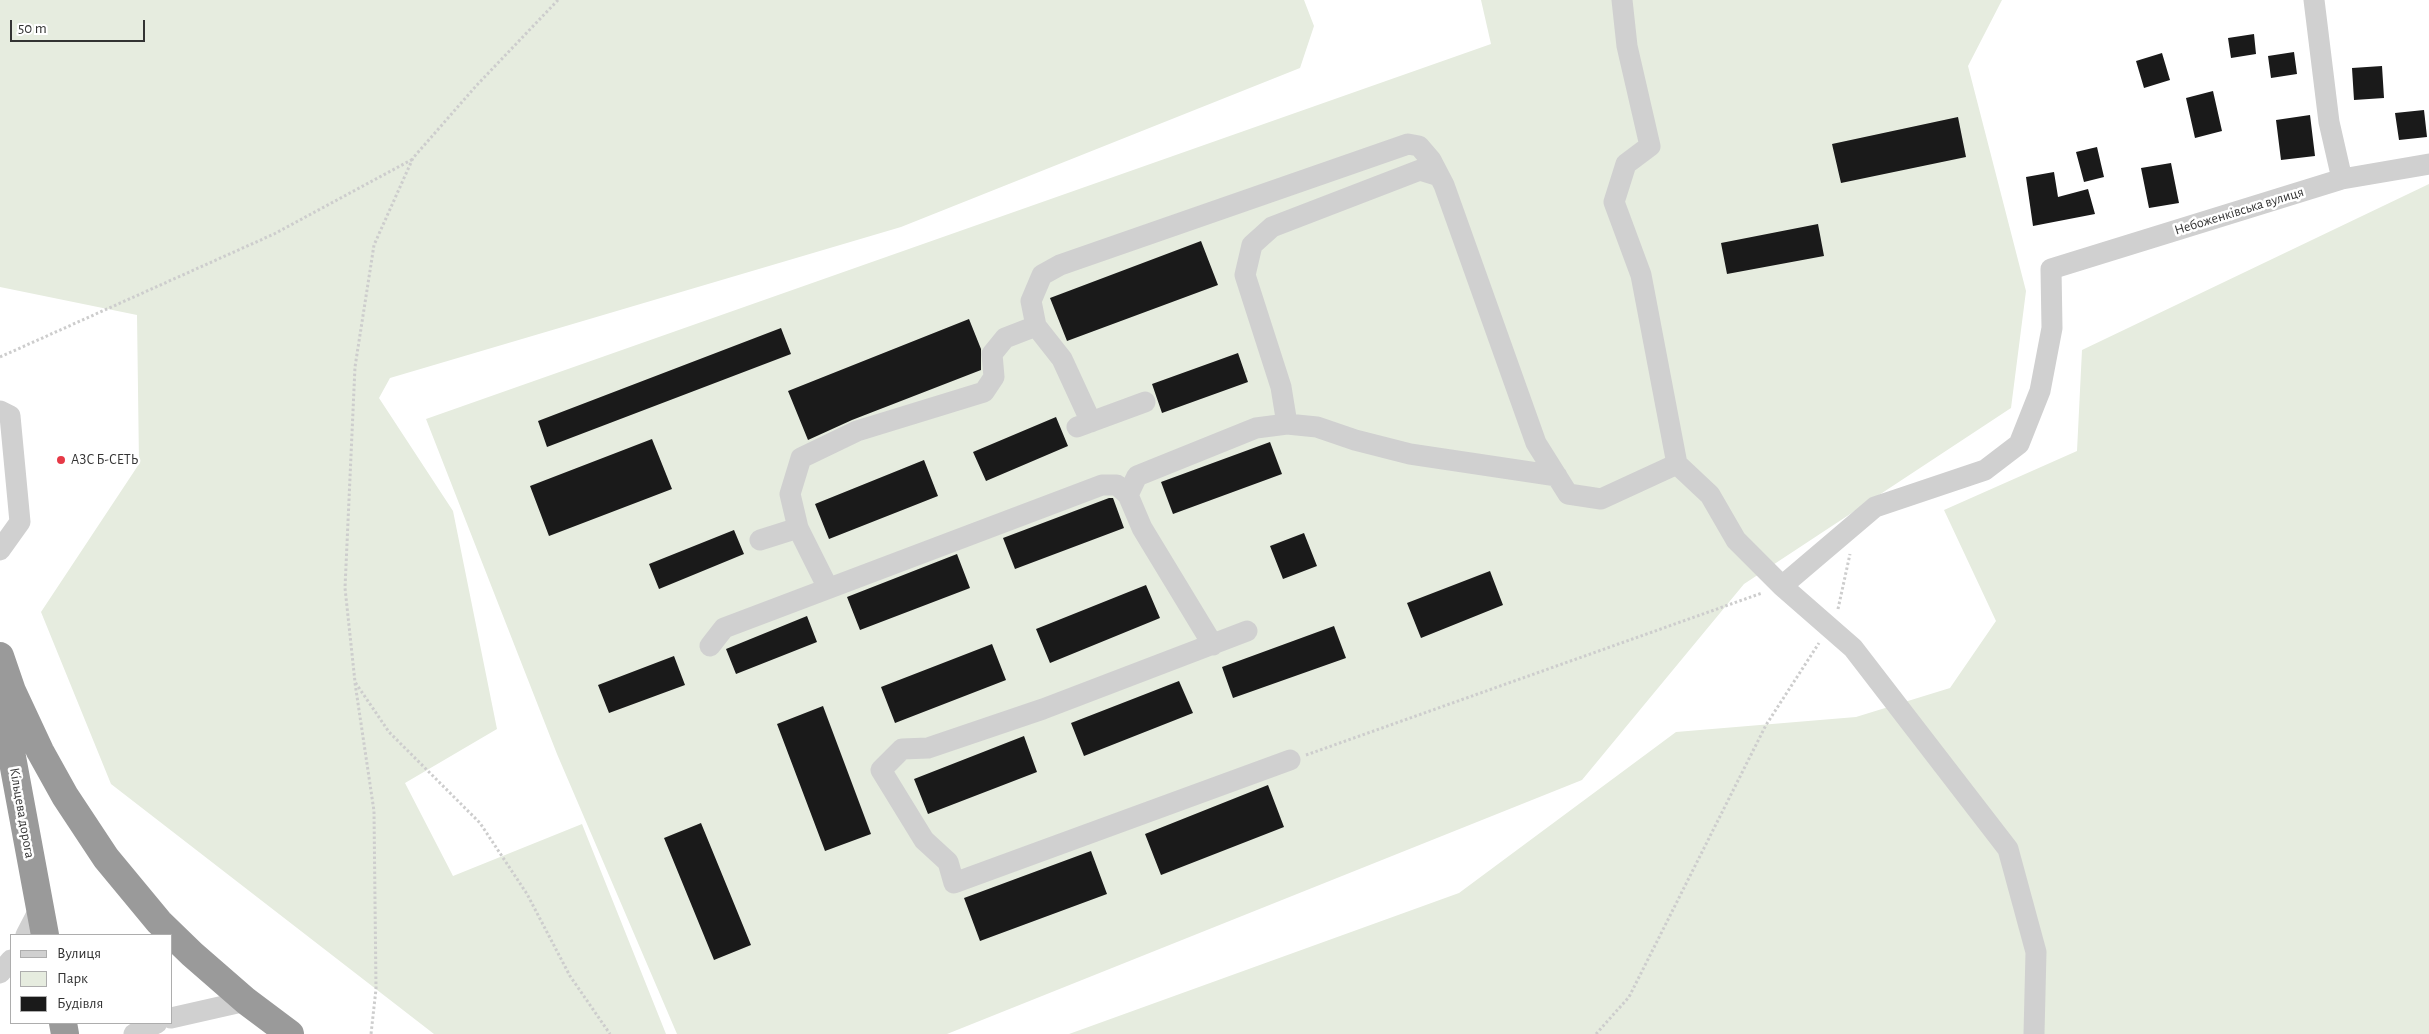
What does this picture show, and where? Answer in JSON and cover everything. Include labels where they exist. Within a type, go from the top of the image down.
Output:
[{"type":"highway","points":[[0,656],[12,690],[40,751],[65,796],[96,844],[158,922],[171,934]]},
{"type":"highway","name":"Кільцева дорога","points":[[0,692],[45,934]]},
{"type":"highway","points":[[172,935],[246,1001],[290,1034]]},
{"type":"street","points":[[1622,0],[1627,46],[1650,146],[1626,164],[1614,202],[1641,275],[1677,464],[1710,495],[1736,540],[1782,586],[1854,648],[2008,849],[2036,952],[2034,1034]]},
{"type":"street","points":[[2314,0],[2329,122],[2342,178]]},
{"type":"street","points":[[1145,402],[1084,424],[1062,359],[1036,326],[1032,301],[1042,275],[1060,265],[1408,144],[1419,146],[1431,160],[1439,176],[1536,442],[1568,494],[1602,499],[1677,464]]},
{"type":"street","name":"Небоженківська вулиця","points":[[1856,522],[1875,507],[1984,470],[2019,444],[2040,391],[2052,328],[2051,268],[2342,178],[2429,164]]},
{"type":"street","points":[[1287,424],[1281,387],[1245,275],[1252,245],[1272,227],[1420,170],[1439,176]]},
{"type":"street","points":[[828,588],[798,528],[790,494],[801,458],[857,431],[984,392],[994,377],[992,354],[1005,338],[1036,326]]},
{"type":"street","points":[[0,411],[10,416],[20,522],[0,550]]},
{"type":"street","points":[[1128,495],[1137,476],[1256,428],[1287,424],[1317,427],[1355,440],[1410,454],[1557,476]]},
{"type":"street","points":[[710,646],[724,628],[1102,485],[1117,485],[1128,495],[1142,528],[1213,645]]},
{"type":"street","points":[[1782,586],[1856,522]]},
{"type":"street","points":[[760,540],[798,528]]},
{"type":"street","points":[[1247,631],[1043,709],[928,748],[902,749],[881,770],[924,840],[948,862],[954,883],[1281,764]]},
{"type":"street","points":[[27,934],[40,908]]},
{"type":"street","points":[[0,973],[10,961]]},
{"type":"street","points":[[172,1018],[246,1001]]},
{"type":"street","points":[[134,1034],[155,1024]]},
{"type":"path","points":[[371,1034],[376,989],[374,811],[355,682],[345,588],[355,367],[374,246],[413,158],[476,86],[558,0]]},
{"type":"path","points":[[0,357],[274,234],[413,158]]},
{"type":"path","points":[[1596,1034],[1628,997],[1766,725],[1837,616],[1856,522]]},
{"type":"path","points":[[1281,764],[1782,586]]},
{"type":"path","points":[[355,682],[389,732],[480,823],[527,894],[570,976],[610,1034]]},
{"type":"green space","points":[[0,0],[1304,0],[1314,26],[1300,68],[901,227],[390,378],[379,398],[453,511],[497,729],[405,783],[453,876],[582,824],[666,1034],[434,1034],[111,784],[41,612],[139,464],[137,315],[0,287]]},
{"type":"green space","points":[[1481,0],[2002,0],[1968,66],[2026,291],[2011,408],[1744,584],[1582,780],[947,1034],[677,1034],[557,754],[426,419],[1491,44]]},
{"type":"green space","points":[[2429,184],[2429,1034],[1069,1034],[1459,893],[1676,732],[1856,717],[1950,688],[1996,621],[1944,510],[2077,451],[2082,350]]},
{"type":"building","points":[[2254,34],[2256,54],[2231,58],[2228,38]]},
{"type":"building","points":[[2294,52],[2297,74],[2271,78],[2268,56]]},
{"type":"building","points":[[2162,53],[2170,80],[2144,88],[2136,61]]},
{"type":"building","points":[[2382,66],[2384,98],[2354,100],[2352,68]]},
{"type":"building","points":[[2213,91],[2222,131],[2195,138],[2186,98]]},
{"type":"building","points":[[2424,110],[2427,137],[2399,140],[2395,113]]},
{"type":"building","points":[[2310,115],[2315,156],[2281,160],[2276,120]]},
{"type":"building","points":[[1958,117],[1966,157],[1841,183],[1832,144]]},
{"type":"building","points":[[2097,147],[2104,177],[2084,182],[2076,152]]},
{"type":"building","points":[[2171,163],[2179,203],[2149,208],[2141,168]]},
{"type":"building","points":[[2054,172],[2058,197],[2088,189],[2095,214],[2033,226],[2026,177]]},
{"type":"building","points":[[1818,224],[1824,256],[1727,274],[1721,243]]},
{"type":"building","points":[[1201,241],[1218,285],[1067,341],[1050,298]]},
{"type":"building","points":[[969,319],[981,349],[981,370],[852,420],[808,440],[788,391]]},
{"type":"building","points":[[781,328],[791,354],[547,447],[538,421]]},
{"type":"building","points":[[1238,353],[1248,382],[1162,413],[1152,384]]},
{"type":"building","points":[[1056,417],[1068,446],[986,481],[973,452]]},
{"type":"building","points":[[652,439],[672,489],[549,536],[530,486]]},
{"type":"building","points":[[1270,442],[1282,474],[1173,514],[1161,482]]},
{"type":"building","points":[[924,460],[938,496],[829,539],[815,504]]},
{"type":"building","points":[[1113,498],[1124,528],[1015,569],[1003,538]]},
{"type":"building","points":[[734,530],[744,554],[659,589],[649,564]]},
{"type":"building","points":[[1304,533],[1317,566],[1283,579],[1270,546]]},
{"type":"building","points":[[957,554],[970,588],[860,630],[847,597]]},
{"type":"building","points":[[1490,571],[1503,605],[1421,638],[1407,603]]},
{"type":"building","points":[[1146,585],[1160,618],[1050,663],[1036,629]]},
{"type":"building","points":[[807,616],[817,642],[736,674],[726,649]]},
{"type":"building","points":[[1334,626],[1346,658],[1233,698],[1222,667]]},
{"type":"building","points":[[992,644],[1006,680],[895,723],[881,687]]},
{"type":"building","points":[[674,656],[685,685],[609,713],[598,685]]},
{"type":"building","points":[[1179,681],[1193,713],[1084,756],[1071,723]]},
{"type":"building","points":[[823,706],[871,834],[825,851],[777,724]]},
{"type":"building","points":[[1024,736],[1037,772],[928,814],[914,779]]},
{"type":"building","points":[[1268,785],[1284,827],[1161,875],[1145,834]]},
{"type":"building","points":[[701,823],[751,945],[714,960],[664,838]]},
{"type":"building","points":[[1091,851],[1107,894],[980,941],[964,898]]},
{"type":"place","name":"АЗС Б-СЕТЬ","points":[[61,460]]}]
